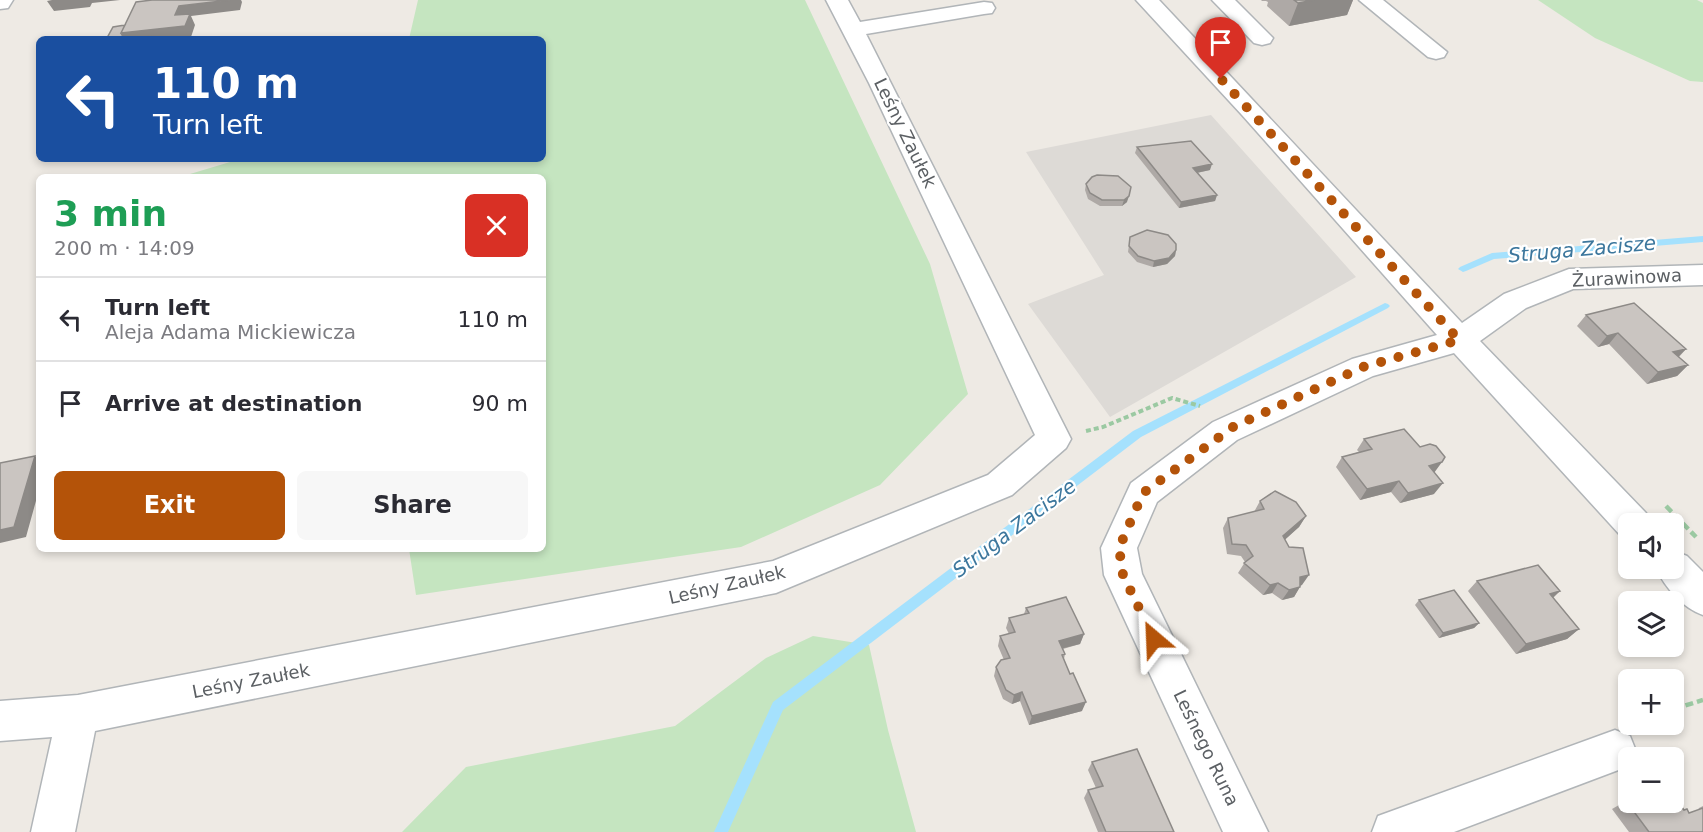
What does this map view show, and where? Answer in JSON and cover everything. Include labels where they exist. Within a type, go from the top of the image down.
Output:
[{"type":"street","points":[[1147,0],[1459,340],[1623,513]]},
{"type":"street","points":[[1223,0],[1262,38]]},
{"type":"street","points":[[1370,0],[1436,52]]},
{"type":"street","name":"Leśny Zaułek","points":[[0,720],[78,715],[776,577],[1000,485],[1054,439],[845,15],[984,8]]},
{"type":"street","name":"Żurawinowa","points":[[1459,340],[1515,301],[1569,279],[1703,275]]},
{"type":"street","name":"Leśnego Runa","points":[[1246,832],[1123,575],[1119,548],[1143,493],[1233,427],[1363,367],[1459,340]]},
{"type":"street","points":[[1684,578],[1703,598]]},
{"type":"street","points":[[53,832],[78,715]]},
{"type":"street","points":[[1394,832],[1615,751]]},
{"type":"path","points":[[1054,439],[1103,427],[1172,398],[1211,409],[1233,427]]},
{"type":"path","points":[[1684,706],[1703,700]]},
{"type":"shaded area","points":[[1211,115],[1356,277],[1110,417],[1028,304],[1104,275],[1026,152]]},
{"type":"green space","points":[[418,0],[805,0],[930,264],[968,394],[880,485],[741,547],[416,595],[409,552],[546,552],[546,174],[190,174],[230,162],[546,162],[546,36],[410,36]]},
{"type":"green space","points":[[1538,0],[1697,0],[1703,3],[1703,82],[1690,81],[1595,38]]},
{"type":"green space","points":[[813,636],[869,645],[888,730],[916,832],[402,832],[466,767],[675,726],[766,658]]},
{"type":"building","points":[[230,0],[179,6],[175,15],[190,14],[185,26],[121,33],[136,2]]},
{"type":"building","points":[[1294,0],[1314,0],[1298,3]]},
{"type":"building","points":[[125,25],[121,33],[122,36],[108,36],[113,27]]},
{"type":"building","points":[[1191,141],[1212,164],[1193,168],[1217,195],[1181,202],[1137,147]]},
{"type":"building","points":[[1097,175],[1118,176],[1131,187],[1129,196],[1124,200],[1102,200],[1090,193],[1086,184]]},
{"type":"building","points":[[1147,230],[1168,235],[1176,244],[1176,250],[1169,258],[1154,261],[1138,256],[1129,246],[1130,237]]},
{"type":"building","points":[[1634,303],[1686,349],[1673,352],[1688,365],[1658,372],[1618,333],[1607,336],[1586,315]]},
{"type":"building","points":[[1404,429],[1420,447],[1430,444],[1436,446],[1445,457],[1442,462],[1429,466],[1443,483],[1408,493],[1399,481],[1367,489],[1342,457],[1372,449],[1364,439]]},
{"type":"building","points":[[35,456],[14,527],[0,530],[0,463]]},
{"type":"building","points":[[1275,491],[1296,502],[1306,516],[1283,536],[1289,547],[1303,548],[1309,575],[1300,577],[1300,587],[1289,590],[1278,583],[1270,585],[1244,563],[1253,556],[1246,545],[1232,544],[1228,518],[1264,509],[1260,501]]},
{"type":"building","points":[[1538,565],[1560,591],[1550,594],[1579,629],[1526,644],[1477,581]]},
{"type":"building","points":[[1454,590],[1479,623],[1443,633],[1419,600]]},
{"type":"building","points":[[1066,597],[1084,634],[1059,641],[1070,674],[1073,673],[1086,702],[1032,716],[1022,692],[1014,695],[1006,690],[996,667],[1001,660],[1010,658],[1000,636],[1015,632],[1009,618],[1029,613],[1026,608]]},
{"type":"building","points":[[1137,749],[1174,832],[1106,832],[1088,790],[1103,786],[1092,762]]},
{"type":"building","points":[[1703,808],[1703,832],[1649,832],[1635,813],[1684,813],[1687,809],[1689,813]]},
{"type":"waterway","name":"Struga Zacisze","points":[[1463,269],[1492,256],[1703,239]]},
{"type":"waterway","name":"Struga Zacisze","points":[[721,832],[778,706],[1137,434],[1385,306]]},
{"type":"route","points":[[1154,639],[1123,575],[1119,548],[1143,493],[1233,427],[1363,367],[1459,340],[1221,79]]}]
